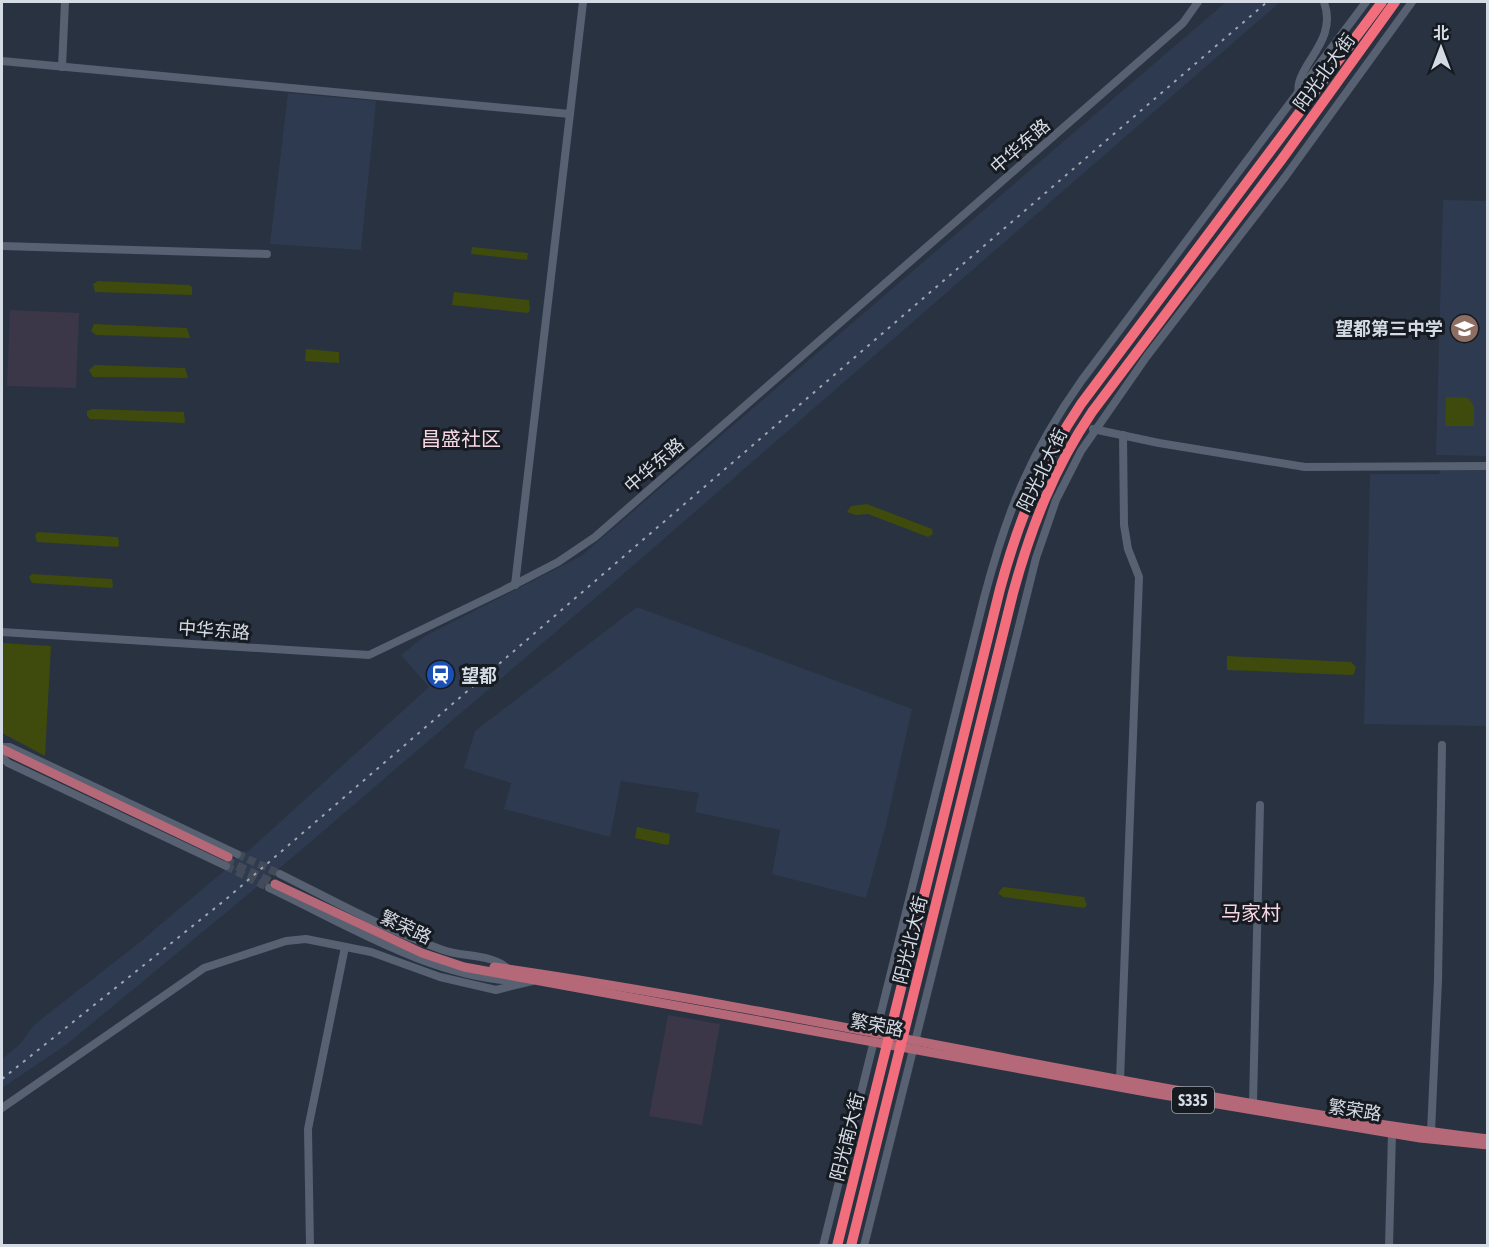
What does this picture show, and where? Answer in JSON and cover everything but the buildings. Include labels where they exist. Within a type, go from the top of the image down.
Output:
[{"type":"highway","name":"阳光北大街","points":[[888,1040],[1000,589],[1031,494],[1060,437],[1081,404],[1382,2]]},
{"type":"highway","name":"阳光北大街","points":[[901,1043],[1024,553],[1043,499],[1082,426],[1289,150],[1395,2]]},
{"type":"highway","name":"阳光南大街","points":[[837,1245],[888,1040]]},
{"type":"highway","name":"阳光南大街","points":[[851,1245],[901,1043]]},
{"type":"main road","points":[[2,748],[229,859],[2,755]]},
{"type":"main road","name":"繁荣路","points":[[875,1038],[508,969],[465,963],[433,953],[275,882],[432,957],[464,967],[532,981],[1253,1103],[1488,1139]]},
{"type":"main road","name":"繁荣路","points":[[915,1045],[1152,1093],[1392,1133],[1488,1145]]},
{"type":"street","points":[[62,68],[65,2]]},
{"type":"street","points":[[515,585],[583,2]]},
{"type":"street","name":"中华东路","points":[[2,632],[369,655],[515,585],[558,562],[595,537],[1183,23],[1198,2]]},
{"type":"street","points":[[1304,106],[1298,93],[1300,76],[1322,44],[1328,26],[1324,2]]},
{"type":"street","points":[[823,1245],[992,567],[1021,482],[1068,400],[1366,2]]},
{"type":"street","points":[[864,1245],[1036,558],[1066,480],[1081,451],[1147,356],[1285,177],[1412,2]]},
{"type":"street","points":[[2,61],[570,114]]},
{"type":"street","points":[[2,246],[267,254]]},
{"type":"street","points":[[1082,426],[1277,465],[1305,467],[1488,466]]},
{"type":"street","points":[[1120,1080],[1139,577],[1124,525],[1123,435]]},
{"type":"street","points":[[1431,1132],[1438,980],[1442,745]]},
{"type":"street","points":[[1253,1103],[1260,805]]},
{"type":"street","points":[[2,1108],[204,968],[286,941],[306,939],[371,952],[440,977],[496,990],[532,981]]},
{"type":"street","points":[[310,1245],[308,1129],[345,947]]},
{"type":"street","points":[[1389,1245],[1392,1133]]},
{"type":"shaded area","points":[[1226,2],[1280,2],[642,558],[287,862],[66,1045],[2,1088],[2,1059],[20,1044],[34,1025],[140,942],[225,870],[242,851],[247,852],[429,687],[401,655],[425,636],[581,556]]},
{"type":"shaded area","points":[[288,93],[376,101],[361,250],[270,244]]},
{"type":"shaded area","name":"望都第三中学","points":[[1443,200],[1487,201],[1487,456],[1436,455]]},
{"type":"shaded area","points":[[10,310],[79,313],[76,388],[7,386]]},
{"type":"shaded area","points":[[1440,470],[1487,470],[1487,726],[1364,724],[1370,474],[1439,474]]},
{"type":"shaded area","points":[[637,607],[912,709],[886,825],[866,898],[772,874],[780,830],[695,812],[699,793],[621,781],[610,837],[504,809],[511,783],[464,768],[475,731]]},
{"type":"shaded area","points":[[668,1015],[720,1024],[702,1125],[649,1116]]},
{"type":"green space","points":[[472,247],[528,253],[527,260],[471,254]]},
{"type":"green space","points":[[98,281],[189,285],[192,287],[192,295],[95,292],[93,284]]},
{"type":"green space","points":[[454,292],[529,300],[530,310],[528,313],[452,305]]},
{"type":"green space","points":[[94,324],[187,328],[190,338],[96,335],[91,331]]},
{"type":"green space","points":[[306,349],[339,352],[339,363],[305,361]]},
{"type":"green space","points":[[95,365],[185,368],[188,378],[93,377],[89,370]]},
{"type":"green space","points":[[1446,397],[1468,398],[1474,406],[1474,426],[1445,426]]},
{"type":"green space","points":[[92,409],[184,412],[185,423],[90,419],[87,411]]},
{"type":"green space","points":[[867,504],[932,529],[933,534],[928,537],[868,514],[856,515],[847,512],[851,506]]},
{"type":"green space","points":[[38,532],[118,537],[119,544],[118,547],[37,542],[35,535]]},
{"type":"green space","points":[[32,574],[112,579],[113,586],[112,588],[32,583],[29,577]]},
{"type":"green space","points":[[2,643],[51,646],[45,756],[2,733]]},
{"type":"green space","points":[[1227,656],[1351,662],[1356,667],[1354,674],[1351,675],[1227,670]]},
{"type":"green space","points":[[637,827],[670,834],[669,844],[635,838]]},
{"type":"green space","points":[[1003,887],[1084,897],[1087,905],[1084,908],[1003,897],[998,893]]},
{"type":"tunnel","points":[[237,854],[280,874]]},
{"type":"tunnel","points":[[225,860],[275,884]]},
{"type":"tunnel","points":[[226,866],[269,888]]},
{"type":"railway","points":[[2,1079],[225,900],[1267,2]]},
{"type":"place","name":"望都第三中学","points":[[1464,328]]},
{"type":"place","name":"望都","points":[[440,675]]},
{"type":"district","name":"昌盛社区","points":[[461,438]]},
{"type":"district","name":"马家村","points":[[1251,912]]}]
